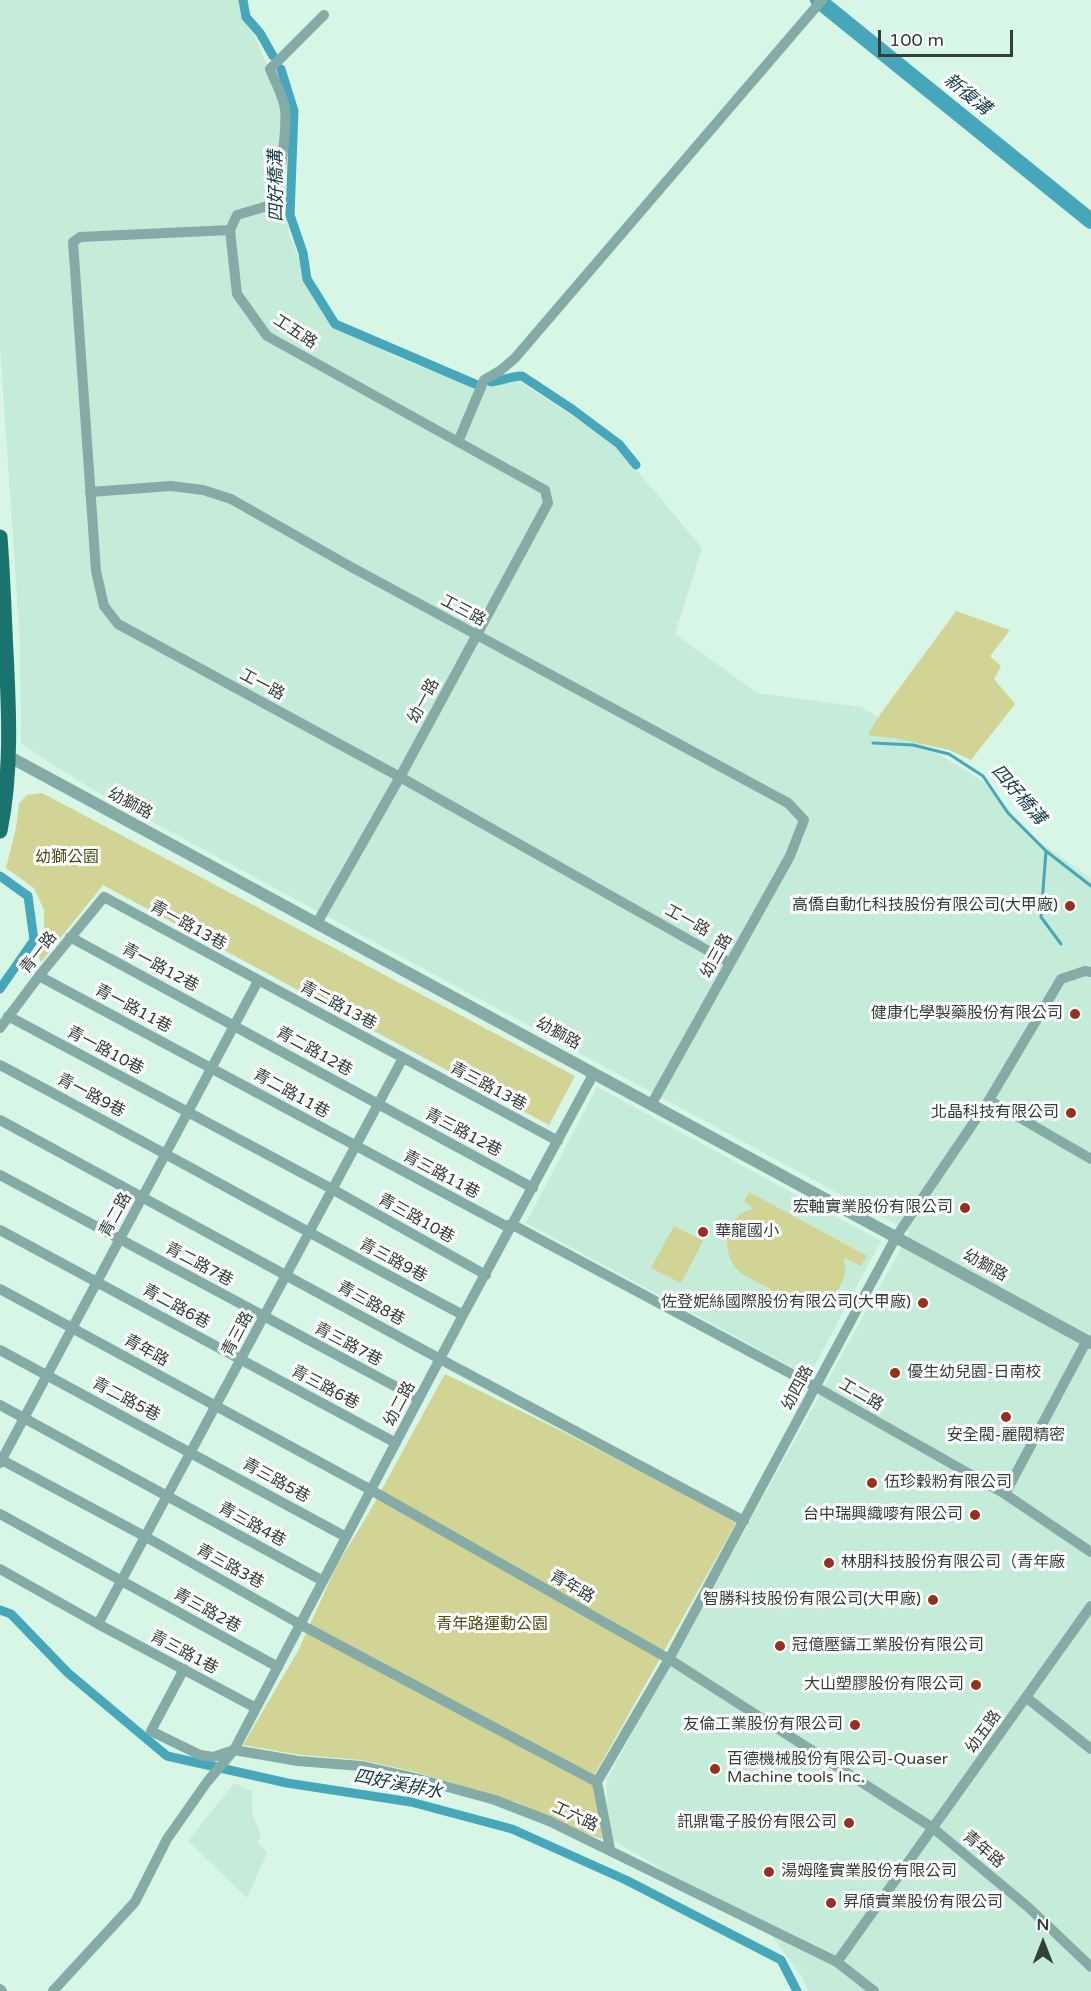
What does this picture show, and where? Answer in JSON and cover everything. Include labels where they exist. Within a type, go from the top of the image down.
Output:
[{"type":"main road","points":[[0,537],[8,694],[3,815],[0,831]]},
{"type":"street","points":[[458,441],[484,380],[515,358],[822,0]]},
{"type":"street","points":[[230,230],[237,215],[272,205],[277,194],[285,108],[270,69],[324,15]]},
{"type":"street","name":"工五路","points":[[230,230],[237,294],[267,336],[545,490]]},
{"type":"street","name":"工一路","points":[[230,230],[80,237],[73,243],[96,570],[104,606],[118,624],[400,777],[730,963]]},
{"type":"street","name":"工三路","points":[[90,492],[171,486],[203,490],[231,499],[353,568],[788,803],[804,820]]},
{"type":"street","name":"幼一路","points":[[317,923],[400,777],[548,503],[545,490]]},
{"type":"street","name":"幼獅路","points":[[4,755],[1089,1342]]},
{"type":"street","name":"幼三路","points":[[651,1105],[789,856],[804,820]]},
{"type":"street","name":"青一路","points":[[0,1028],[104,897]]},
{"type":"street","name":"青一路13巷","points":[[104,897],[258,981]]},
{"type":"street","name":"青一路12巷","points":[[70,937],[235,1025]]},
{"type":"street","name":"幼四路","points":[[597,1782],[669,1659],[896,1236],[989,1100],[1061,979],[1088,972]]},
{"type":"street","name":"青一路11巷","points":[[39,976],[212,1068]]},
{"type":"street","name":"青二路","points":[[0,1460],[167,1154],[258,981]]},
{"type":"street","name":"青二路13巷","points":[[258,981],[404,1058]]},
{"type":"street","name":"青一路10巷","points":[[8,1016],[332,1189]]},
{"type":"street","name":"青二路12巷","points":[[235,1025],[378,1105]]},
{"type":"street","name":"青三路","points":[[98,1624],[404,1058]]},
{"type":"street","name":"青三路13巷","points":[[404,1058],[558,1142]]},
{"type":"street","name":"青一路9巷","points":[[0,1065],[309,1233]]},
{"type":"street","name":"青二路11巷","points":[[212,1068],[355,1147]]},
{"type":"street","name":"幼二路","points":[[53,1991],[135,1902],[167,1839],[207,1782],[234,1750],[463,1315],[594,1073]]},
{"type":"street","points":[[989,1100],[1091,1159]]},
{"type":"street","name":"青三路12巷","points":[[378,1105],[533,1188]]},
{"type":"street","name":"青三路8巷","points":[[0,1120],[744,1521]]},
{"type":"street","name":"青三路11巷","points":[[355,1147],[504,1225],[513,1225]]},
{"type":"street","name":"青二路7巷","points":[[0,1175],[264,1317]]},
{"type":"street","name":"青三路10巷","points":[[332,1189],[486,1275]]},
{"type":"street","name":"工二路","points":[[513,1225],[816,1387],[1005,1494],[1091,1552]]},
{"type":"street","name":"青二路6巷","points":[[0,1230],[241,1360]]},
{"type":"street","name":"青三路9巷","points":[[309,1233],[463,1315]]},
{"type":"street","name":"青年路","points":[[0,1289],[371,1490],[669,1659],[933,1828],[1028,1907],[1091,1967]]},
{"type":"street","name":"青三路7巷","points":[[264,1317],[419,1399]]},
{"type":"street","points":[[1005,1494],[1089,1342]]},
{"type":"street","name":"青二路5巷","points":[[0,1350],[191,1452]]},
{"type":"street","name":"青三路6巷","points":[[241,1360],[396,1443]]},
{"type":"street","name":"青三路4巷","points":[[0,1405],[323,1581]]},
{"type":"street","name":"青三路5巷","points":[[191,1452],[346,1537]]},
{"type":"street","name":"青三路3巷","points":[[0,1460],[146,1537],[326,1638],[597,1782]]},
{"type":"street","name":"青三路2巷","points":[[0,1514],[278,1667]]},
{"type":"street","name":"青三路1巷","points":[[0,1569],[256,1708]]},
{"type":"street","name":"幼五路","points":[[837,1962],[1091,1606]]},
{"type":"street","points":[[184,1669],[151,1731],[200,1755],[213,1757],[234,1750]]},
{"type":"street","points":[[1027,1698],[1091,1749]]},
{"type":"street","name":"工六路","points":[[234,1750],[298,1761],[361,1766],[419,1779],[506,1804],[549,1821],[610,1850],[837,1962],[874,1991]]},
{"type":"street","points":[[597,1782],[610,1850]]},
{"type":"shaded area","points":[[0,0],[239,0],[279,93],[288,232],[323,316],[396,357],[474,387],[511,376],[615,444],[702,548],[675,634],[757,693],[861,707],[983,781],[1035,838],[1091,879],[1091,1991],[808,1991],[803,1979],[770,1933],[606,1836],[607,1779],[910,1232],[92,789],[21,744],[20,641],[0,345]]},
{"type":"shaded area","name":"華龍國小","points":[[597,1087],[881,1241],[809,1376],[526,1223]]},
{"type":"shaded area","points":[[234,1783],[252,1791],[252,1812],[261,1837],[257,1842],[267,1853],[247,1898],[188,1841]]},
{"type":"green space","points":[[956,611],[1010,630],[990,656],[1001,666],[994,679],[1015,704],[971,760],[949,750],[868,735],[879,716]]},
{"type":"green space","name":"幼獅公園","points":[[42,793],[575,1076],[549,1125],[103,885],[41,962],[38,955],[44,935],[44,910],[34,888],[6,868],[16,828],[19,803],[27,795]]},
{"type":"green space","points":[[749,1192],[867,1256],[861,1266],[844,1258],[845,1269],[840,1287],[829,1298],[814,1304],[794,1302],[741,1273],[731,1259],[727,1243],[730,1226],[735,1219],[754,1208],[744,1202]]},
{"type":"green space","points":[[674,1226],[703,1241],[681,1283],[651,1268]]},
{"type":"green space","name":"青年路運動公園","points":[[445,1374],[591,1446],[736,1523],[595,1774],[602,1839],[558,1823],[519,1803],[416,1772],[361,1760],[301,1755],[243,1745],[298,1651],[337,1565],[370,1511]]},
{"type":"waterway","name":"四好橋溝","points":[[243,0],[246,17],[260,33],[273,56]]},
{"type":"waterway","name":"新復溝","points":[[818,0],[1091,221]]},
{"type":"waterway","name":"四好橋溝","points":[[281,69],[294,111],[290,215],[303,253],[307,279],[335,324],[475,384]]},
{"type":"waterway","name":"四好橋溝","points":[[491,382],[522,376],[619,444],[636,465]]},
{"type":"waterway","name":"四好橋溝","points":[[873,743],[913,745],[949,754],[983,776],[1008,813],[1046,851],[1091,886]]},
{"type":"waterway","points":[[1046,851],[1041,917],[1061,944]]},
{"type":"waterway","name":"四好溪排水","points":[[0,876],[28,896],[34,940],[0,989]]},
{"type":"waterway","name":"四好溪排水","points":[[0,1610],[11,1614],[68,1673],[167,1756],[287,1783],[411,1802],[512,1829],[626,1880],[781,1960],[797,1991]]},
{"type":"place","name":"高僑自動化科技股份有限公司(大甲廠)","points":[[1070,906]]},
{"type":"place","name":"健康化學製藥股份有限公司","points":[[1075,1014]]},
{"type":"place","name":"北晶科技有限公司","points":[[1071,1113]]},
{"type":"place","name":"宏軸實業股份有限公司","points":[[965,1208]]},
{"type":"place","name":"華龍國小","points":[[703,1232]]},
{"type":"place","name":"佐登妮絲國際股份有限公司(大甲廠)","points":[[923,1303]]},
{"type":"place","name":"優生幼兒園-日南校","points":[[895,1373]]},
{"type":"place","name":"安全閥-麗閥精密","points":[[1006,1417]]},
{"type":"place","name":"伍珍穀粉有限公司","points":[[872,1483]]},
{"type":"place","name":"台中瑞興織嘜有限公司","points":[[975,1515]]},
{"type":"place","name":"林朋科技股份有限公司（青年廠","points":[[829,1563]]},
{"type":"place","name":"智勝科技股份有限公司(大甲廠)","points":[[933,1600]]},
{"type":"place","name":"冠億壓鑄工業股份有限公司","points":[[780,1646]]},
{"type":"place","name":"大山塑膠股份有限公司","points":[[976,1685]]},
{"type":"place","name":"友倫工業股份有限公司","points":[[855,1725]]},
{"type":"place","name":"百德機械股份有限公司-Quaser Machine tools Inc.","points":[[715,1769]]},
{"type":"place","name":"訊鼎電子股份有限公司","points":[[849,1823]]},
{"type":"place","name":"湯姆隆實業股份有限公司","points":[[769,1872]]},
{"type":"place","name":"昇頎實業股份有限公司","points":[[831,1903]]}]
